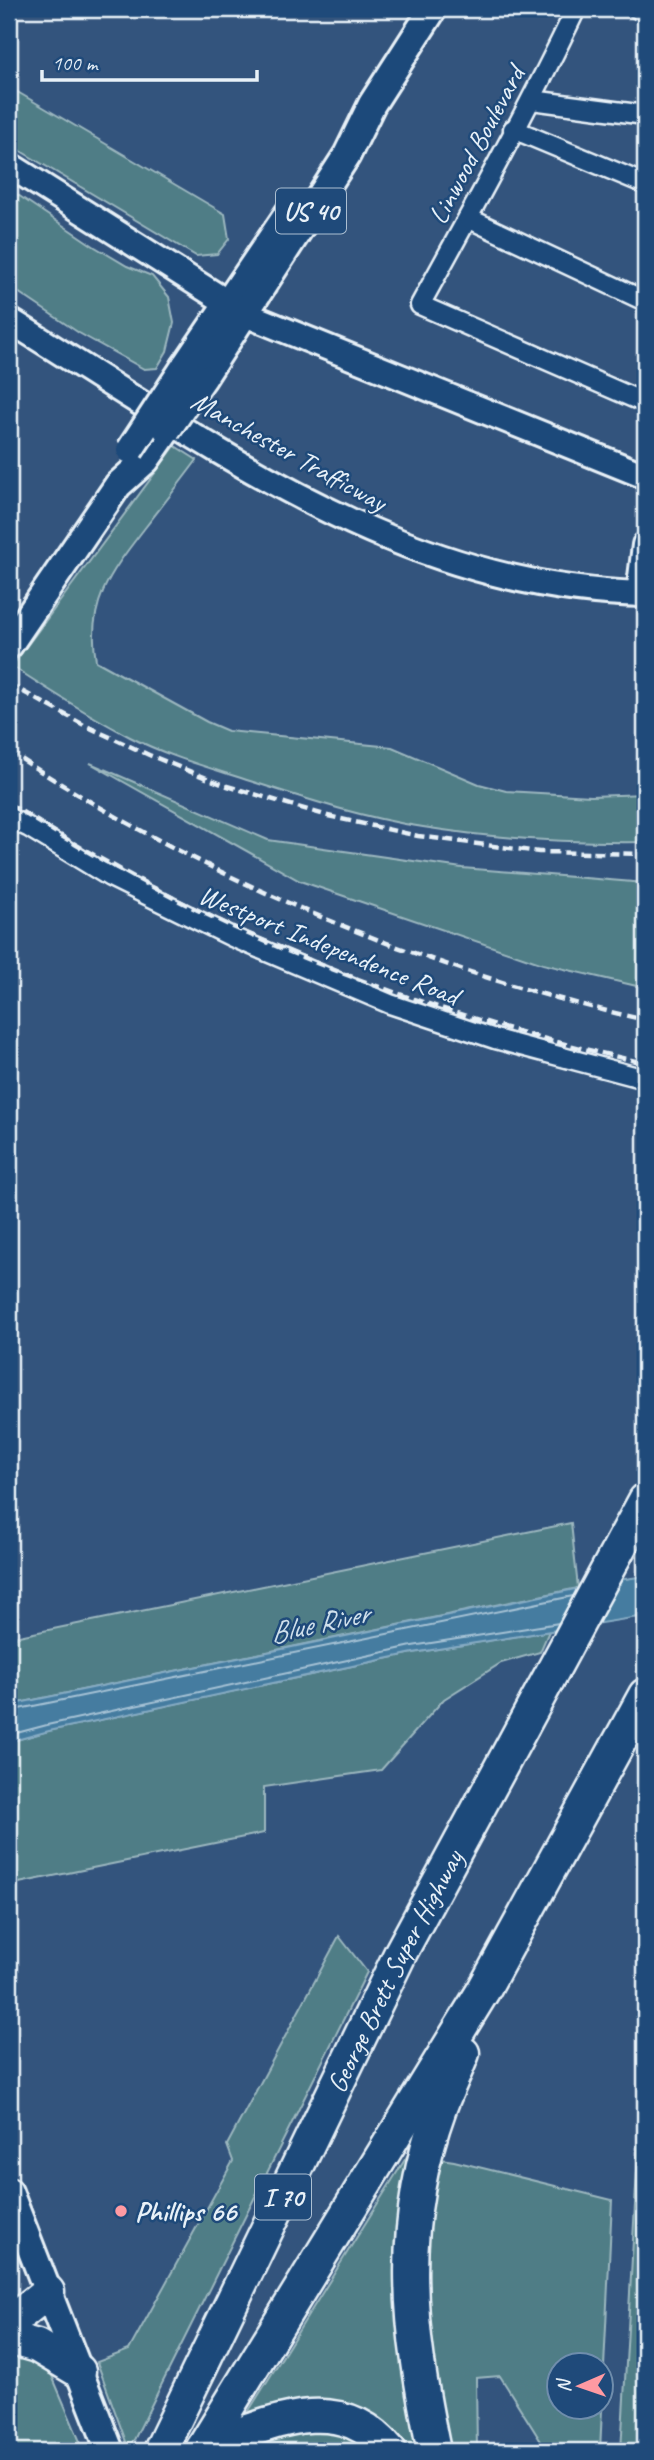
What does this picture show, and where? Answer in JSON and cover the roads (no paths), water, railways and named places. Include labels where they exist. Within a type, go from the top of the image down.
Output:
[{"type":"highway","name":"George Brett Super Highway","points":[[162,2447],[401,1952],[645,1500]]},
{"type":"highway","name":"I 70","points":[[202,2450],[475,2003],[645,1695]]},
{"type":"highway","points":[[434,2451],[413,2335],[410,2251],[414,2212],[424,2163],[440,2108],[463,2054],[475,2003]]},
{"type":"highway","points":[[9,2300],[48,2292]]},
{"type":"highway","points":[[9,2319],[23,2312],[48,2292]]},
{"type":"highway","points":[[9,2339],[37,2346],[79,2371]]},
{"type":"highway","points":[[202,2450],[279,2419],[302,2415],[335,2417],[359,2425],[382,2441],[390,2451]]},
{"type":"main road","name":"US 40","points":[[9,645],[236,309],[347,155],[372,104],[433,9]]},
{"type":"main road","points":[[9,165],[236,309],[645,476]]},
{"type":"main road","name":"Manchester Trafficway","points":[[9,320],[242,464],[302,499],[362,527],[418,551],[484,570],[546,584],[642,594]]},
{"type":"main road","points":[[642,594],[645,545]]},
{"type":"main road","points":[[9,2192],[110,2451]]},
{"type":"street","name":"Linwood Boulevard","points":[[576,9],[532,100],[513,129],[420,305],[645,403]]},
{"type":"street","points":[[638,9],[645,10]]},
{"type":"street","points":[[532,100],[645,115]]},
{"type":"street","points":[[513,129],[645,184]]},
{"type":"street","points":[[468,218],[645,301]]},
{"type":"street","name":"Westport Independence Road","points":[[9,818],[110,877],[232,937],[390,1004],[495,1039],[645,1079]]},
{"type":"water","name":"Blue River","points":[[645,1576],[645,1616],[413,1653],[49,1731],[9,1742],[9,1705]]},
{"type":"railway","points":[[9,684],[84,725],[149,755],[224,785],[328,816],[418,836],[539,852],[645,854]]},
{"type":"railway","points":[[9,751],[158,840],[315,914],[478,974],[645,1020]]},
{"type":"railway","points":[[9,804],[87,851],[177,900],[306,959],[440,1008],[576,1047],[645,1063]]},
{"type":"place","name":"Phillips 66","points":[[121,2211]]}]
